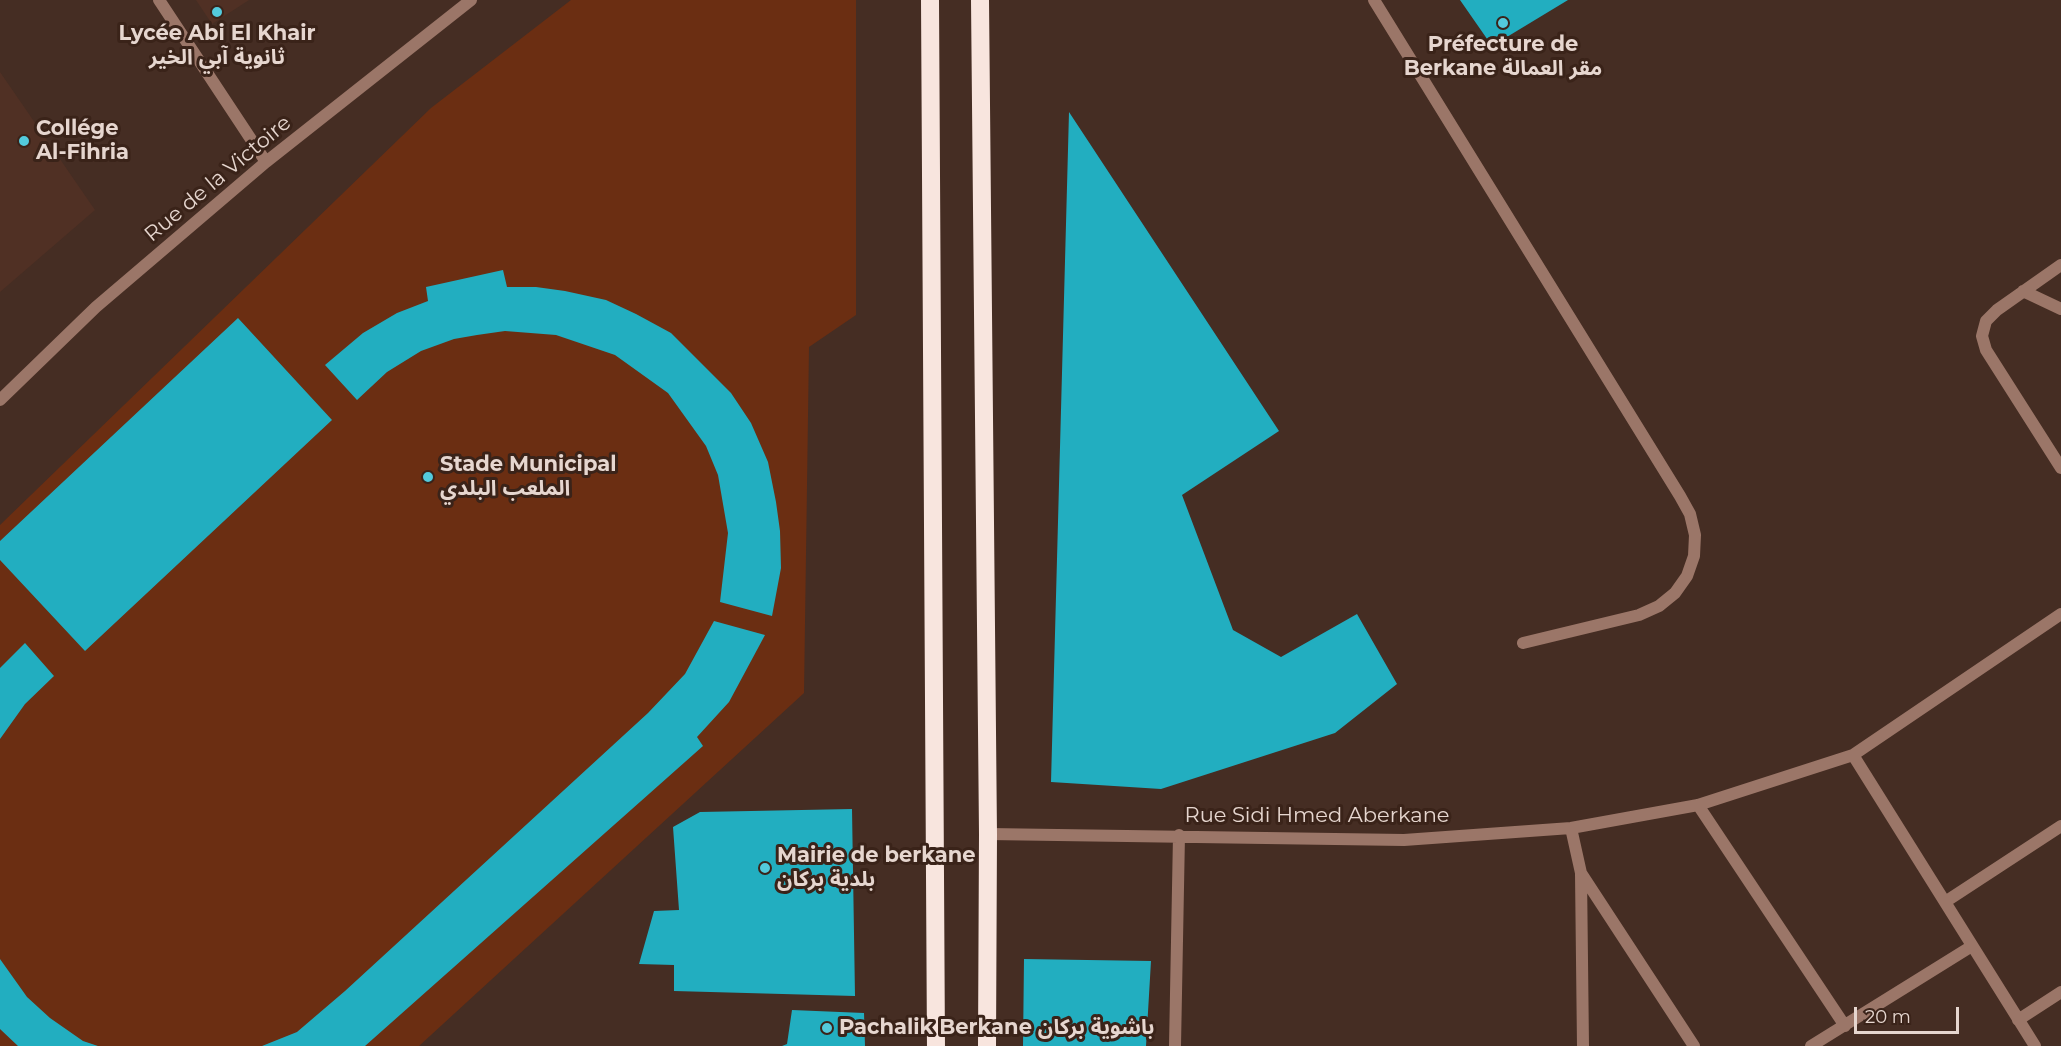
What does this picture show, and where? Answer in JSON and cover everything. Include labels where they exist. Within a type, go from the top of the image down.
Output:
[{"type":"highway","points":[[930,0],[936,1046]]},
{"type":"highway","points":[[980,0],[988,834],[987,1046]]},
{"type":"street","points":[[159,0],[266,162]]},
{"type":"street","name":"Rue de la Victoire","points":[[0,400],[96,307],[266,162],[471,0]]},
{"type":"street","points":[[1374,0],[1680,496],[1690,514],[1695,535],[1694,556],[1687,576],[1675,593],[1659,606],[1640,615],[1523,643]]},
{"type":"street","points":[[2061,265],[2023,291],[1986,321],[1982,336],[1986,350],[2061,468]]},
{"type":"street","points":[[2023,291],[2061,309]]},
{"type":"street","name":"Rue Sidi Hmed Aberkane","points":[[988,834],[1404,840],[1571,828],[1698,805],[1853,755],[2061,614]]},
{"type":"street","points":[[1853,755],[2035,1046]]},
{"type":"street","points":[[1698,805],[1845,1026]]},
{"type":"street","points":[[1945,902],[2061,826]]},
{"type":"street","points":[[1571,828],[1581,873],[1583,1046]]},
{"type":"street","points":[[1175,1046],[1179,836]]},
{"type":"street","points":[[1581,873],[1694,1046]]},
{"type":"street","points":[[1810,1046],[1972,946]]},
{"type":"street","points":[[2019,1020],[2061,992]]},
{"type":"shaded area","name":"Lycée Abi El Khair ثانوية آبي الخير","points":[[196,0],[249,0],[212,24]]},
{"type":"shaded area","name":"Stade Municipal الملعب البلدي","points":[[571,0],[856,0],[856,315],[809,347],[804,693],[419,1046],[0,1046],[0,525],[431,108]]},
{"type":"shaded area","name":"Collége Al-Fihria","points":[[0,72],[95,210],[0,292]]},
{"type":"building","name":"Préfecture de Berkane مقر العمالة","points":[[1460,0],[1568,0],[1492,46]]},
{"type":"building","points":[[1069,112],[1279,431],[1182,495],[1233,630],[1281,657],[1357,614],[1397,684],[1335,733],[1161,789],[1051,782]]},
{"type":"building","points":[[503,270],[507,287],[536,287],[565,291],[606,300],[636,314],[671,333],[731,393],[751,423],[768,462],[776,502],[781,568],[772,616],[720,602],[728,533],[718,475],[706,446],[668,393],[615,355],[556,335],[505,331],[454,339],[421,351],[387,372],[357,400],[325,365],[363,333],[397,313],[428,301],[426,287]]},
{"type":"building","points":[[238,318],[332,420],[85,651],[0,560],[0,541]]},
{"type":"building","points":[[714,621],[765,635],[729,702],[697,737],[703,746],[365,1046],[262,1046],[297,1032],[345,991],[648,713],[685,674]]},
{"type":"building","points":[[25,643],[54,676],[25,704],[0,739],[0,668]]},
{"type":"building","name":"Mairie de berkane بلدية بركان","points":[[852,809],[855,996],[674,991],[674,965],[639,964],[654,911],[679,910],[673,827],[700,812]]},
{"type":"building","points":[[0,959],[27,997],[50,1018],[83,1041],[98,1046],[18,1046],[0,1029]]},
{"type":"building","points":[[1024,959],[1151,961],[1146,1046],[1023,1046]]},
{"type":"building","name":"Pachalik Berkane باشوية بركان","points":[[792,1010],[864,1013],[865,1046],[782,1046],[787,1044]]},
{"type":"place","name":"Lycée Abi El Khair ثانوية آبي الخير","points":[[217,12]]},
{"type":"place","name":"Préfecture de Berkane مقر العمالة","points":[[1503,23]]},
{"type":"place","name":"Collége Al-Fihria","points":[[24,141]]},
{"type":"place","name":"Stade Municipal الملعب البلدي","points":[[428,477]]},
{"type":"place","name":"Mairie de berkane بلدية بركان","points":[[765,868]]},
{"type":"place","name":"Pachalik Berkane باشوية بركان","points":[[827,1028]]}]
